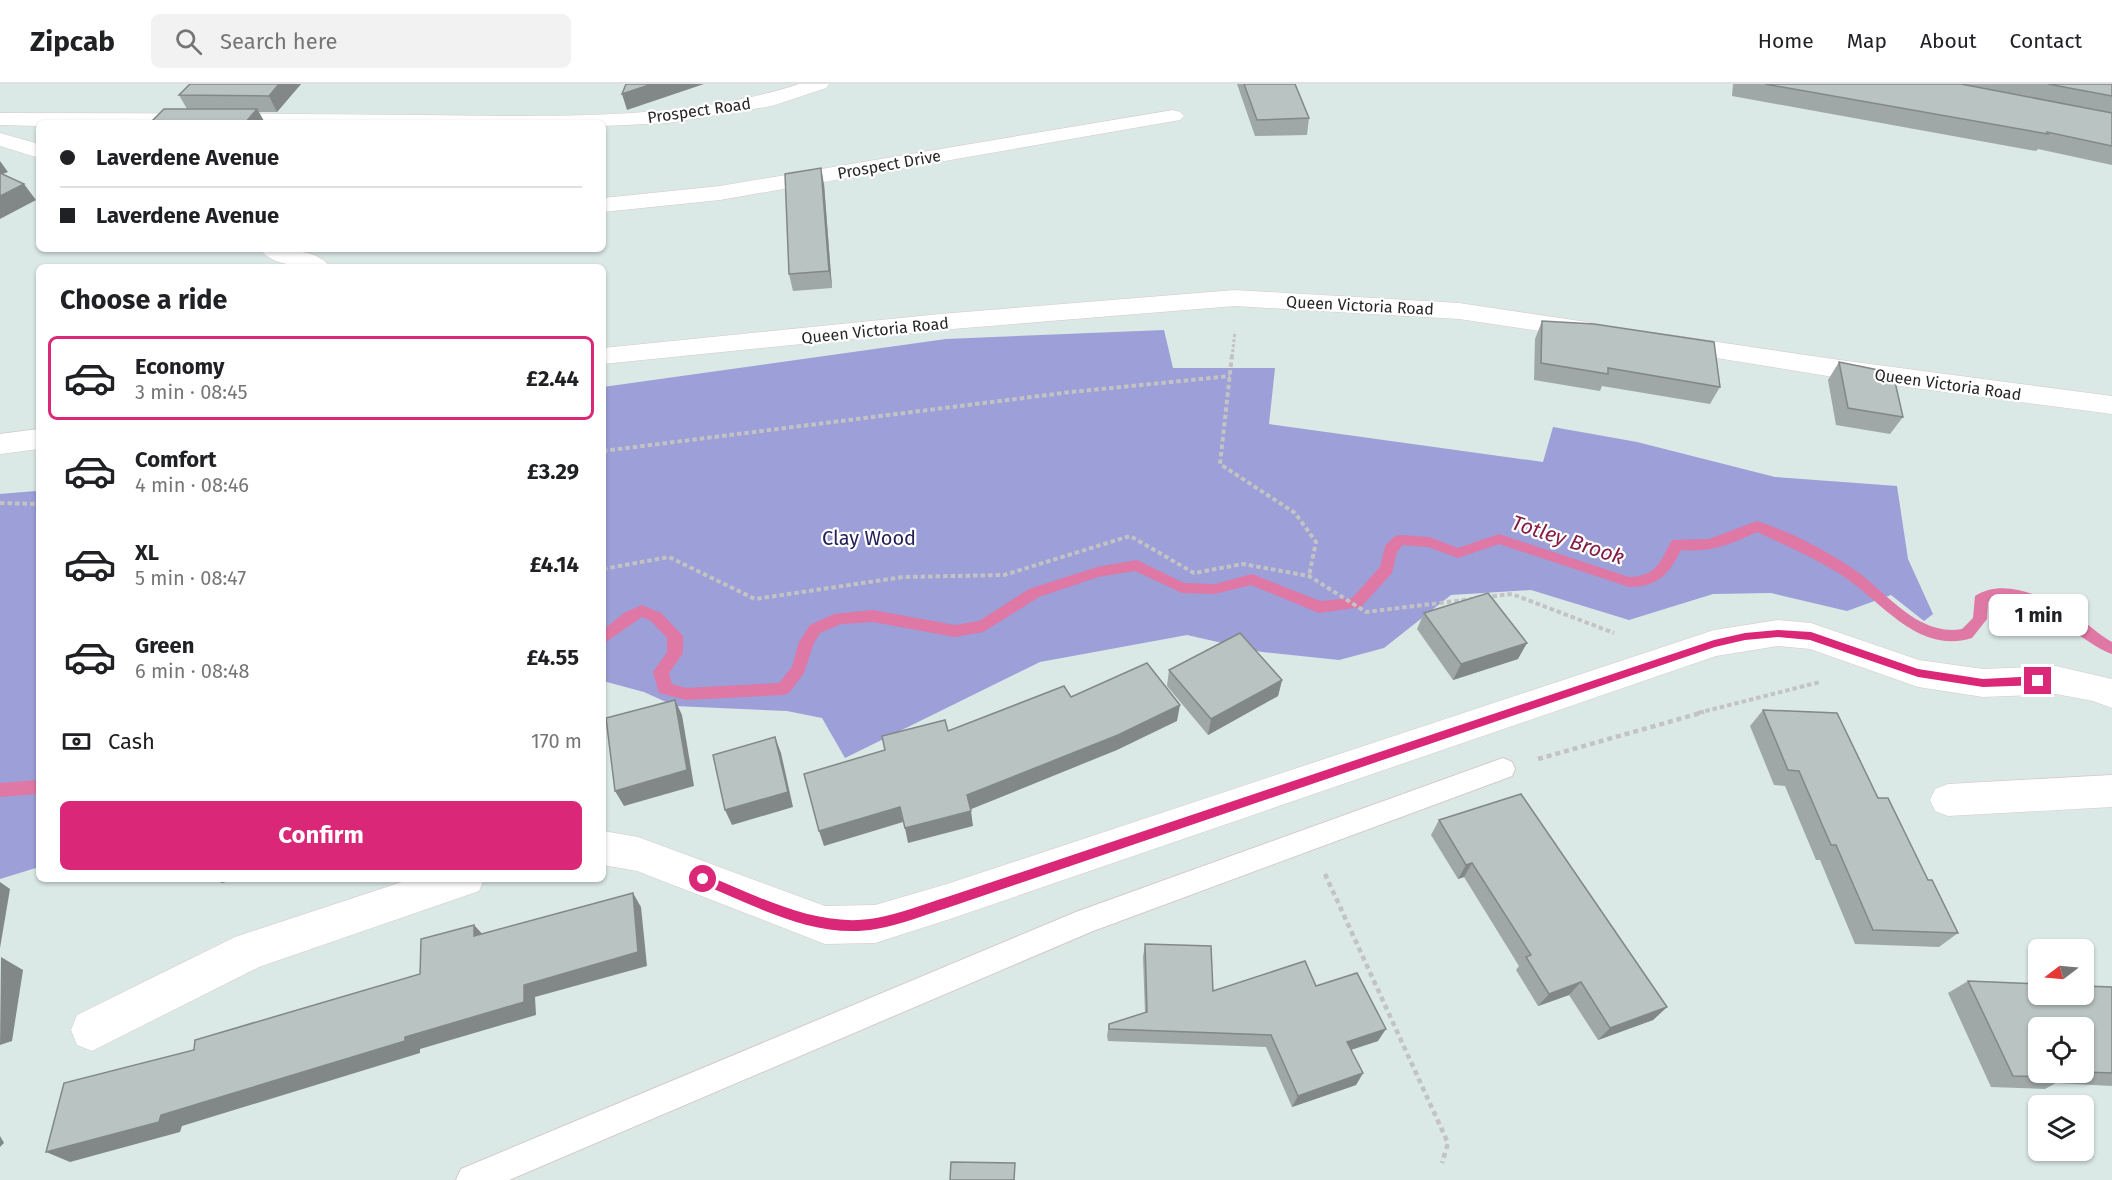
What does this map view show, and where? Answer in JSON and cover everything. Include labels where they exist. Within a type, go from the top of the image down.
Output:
[{"type":"street","name":"Prospect Road","points":[[596,120],[668,117],[772,100],[819,84]]},
{"type":"street","name":"Prospect Drive","points":[[606,205],[720,193],[1173,116]]},
{"type":"street","name":"Prospect Road","points":[[0,119],[36,120]]},
{"type":"street","points":[[0,139],[36,147]]},
{"type":"street","points":[[280,252],[310,264]]},
{"type":"street","name":"Queen Victoria Road","points":[[606,356],[940,322],[1239,298],[1459,311],[1609,334]]},
{"type":"street","name":"Queen Victoria Road","points":[[1644,339],[1840,369],[2112,405]]},
{"type":"street","points":[[0,444],[36,439]]},
{"type":"street","points":[[606,849],[638,854],[825,925],[875,924],[1714,643],[1745,637],[1778,633],[1811,636],[1918,673],[1983,683],[2056,680],[2099,688],[2112,694]]},
{"type":"street","points":[[1948,800],[2112,791]]},
{"type":"street","points":[[93,1030],[249,951],[456,882]]},
{"type":"lane","points":[[472,1180],[1086,921],[1503,769]]},
{"type":"path","points":[[1239,298],[1220,464],[1295,513],[1316,542],[1309,576]]},
{"type":"path","points":[[606,451],[1071,392],[1230,376]]},
{"type":"path","points":[[0,503],[36,504]]},
{"type":"path","points":[[606,569],[669,557],[755,599],[903,577],[1004,575],[1130,536],[1194,573],[1243,564],[1309,576],[1366,612],[1512,594],[1615,633],[1665,660]]},
{"type":"path","points":[[1503,769],[1645,727],[1828,680]]},
{"type":"path","points":[[1310,840],[1448,1143],[1442,1163]]},
{"type":"green space","name":"Clay Wood","points":[[1164,330],[1173,368],[1275,368],[1269,424],[1543,462],[1553,427],[1637,442],[1775,477],[1897,486],[1908,559],[1933,614],[1924,621],[1891,595],[1847,611],[1771,593],[1713,594],[1629,620],[1531,590],[1451,595],[1384,648],[1339,660],[1262,652],[1187,635],[1040,662],[845,758],[822,718],[787,711],[675,706],[644,692],[606,682],[606,387],[946,339]]},
{"type":"green space","points":[[36,491],[36,868],[0,879],[0,494]]},
{"type":"building","points":[[190,84],[279,84],[269,96],[179,95]]},
{"type":"building","points":[[626,84],[652,84],[622,94]]},
{"type":"building","points":[[1244,84],[1295,84],[1309,118],[1257,120]]},
{"type":"building","points":[[1765,84],[1961,84],[2112,113],[2112,146],[2047,132],[2048,134]]},
{"type":"building","points":[[2048,84],[2112,84],[2112,96]]},
{"type":"building","points":[[164,109],[257,109],[248,120],[153,120]]},
{"type":"building","points":[[821,168],[829,271],[789,274],[785,174]]},
{"type":"building","points":[[0,173],[24,184],[0,196]]},
{"type":"building","points":[[1542,321],[1594,324],[1714,342],[1720,387],[1608,368],[1608,374],[1541,363]]},
{"type":"building","points":[[1839,362],[1893,373],[1903,417],[1848,408]]},
{"type":"building","points":[[1488,593],[1527,643],[1461,664],[1424,613]]},
{"type":"building","points":[[1240,633],[1282,680],[1211,719],[1169,670]]},
{"type":"building","points":[[1147,663],[1180,705],[1118,735],[967,795],[971,811],[905,828],[900,807],[819,831],[804,774],[885,750],[882,736],[945,720],[948,731],[1064,686],[1071,697]]},
{"type":"building","points":[[675,700],[687,770],[615,791],[606,718]]},
{"type":"building","points":[[1763,710],[1837,713],[1878,798],[1888,798],[1928,880],[1932,880],[1958,933],[1873,930],[1836,845],[1831,845],[1799,771],[1788,770]]},
{"type":"building","points":[[775,737],[788,792],[725,810],[713,755]]},
{"type":"building","points":[[1521,794],[1667,1007],[1610,1028],[1581,982],[1549,994],[1526,957],[1531,955],[1472,863],[1466,865],[1439,820]]},
{"type":"building","points":[[633,893],[638,952],[524,985],[524,1002],[405,1037],[405,1041],[161,1115],[159,1122],[46,1152],[64,1083],[194,1050],[195,1040],[420,974],[421,939],[474,925],[474,936]]},
{"type":"building","points":[[1145,944],[1211,946],[1213,991],[1305,961],[1316,986],[1357,973],[1386,1029],[1347,1042],[1363,1073],[1298,1096],[1271,1035],[1109,1029],[1109,1024],[1147,1012]]},
{"type":"building","points":[[1968,981],[2028,984],[2028,1005],[2094,1005],[2094,986],[2112,987],[2112,1073],[2094,1072],[2094,1017],[2028,1017],[2028,1076],[2013,1076]]},
{"type":"building","points":[[951,1162],[1015,1163],[1014,1180],[950,1180]]},
{"type":"waterway","name":"Totley Brook","points":[[606,636],[629,617],[642,611],[656,617],[675,636],[675,653],[661,672],[665,689],[686,694],[783,689],[799,669],[807,642],[815,629],[839,618],[873,616],[955,631],[983,626],[1034,593],[1097,572],[1137,565],[1182,588],[1215,589],[1252,579],[1319,607],[1356,603],[1387,569],[1390,550],[1400,540],[1429,542],[1458,553],[1499,539],[1629,582],[1639,582],[1660,573],[1677,544],[1709,545],[1757,526],[1836,565],[1863,583],[1908,621],[1922,629],[1950,636],[1966,633],[1980,619],[1982,612],[1980,600],[1991,594],[2002,592],[2028,600],[2058,614],[2112,648]]},
{"type":"waterway","name":"Totley Brook","points":[[0,790],[36,787]]},
{"type":"route","points":[[703,879],[825,925],[875,924],[947,902],[1714,643],[1745,637],[1778,633],[1811,636],[1918,673],[1983,683],[2038,681]]}]
